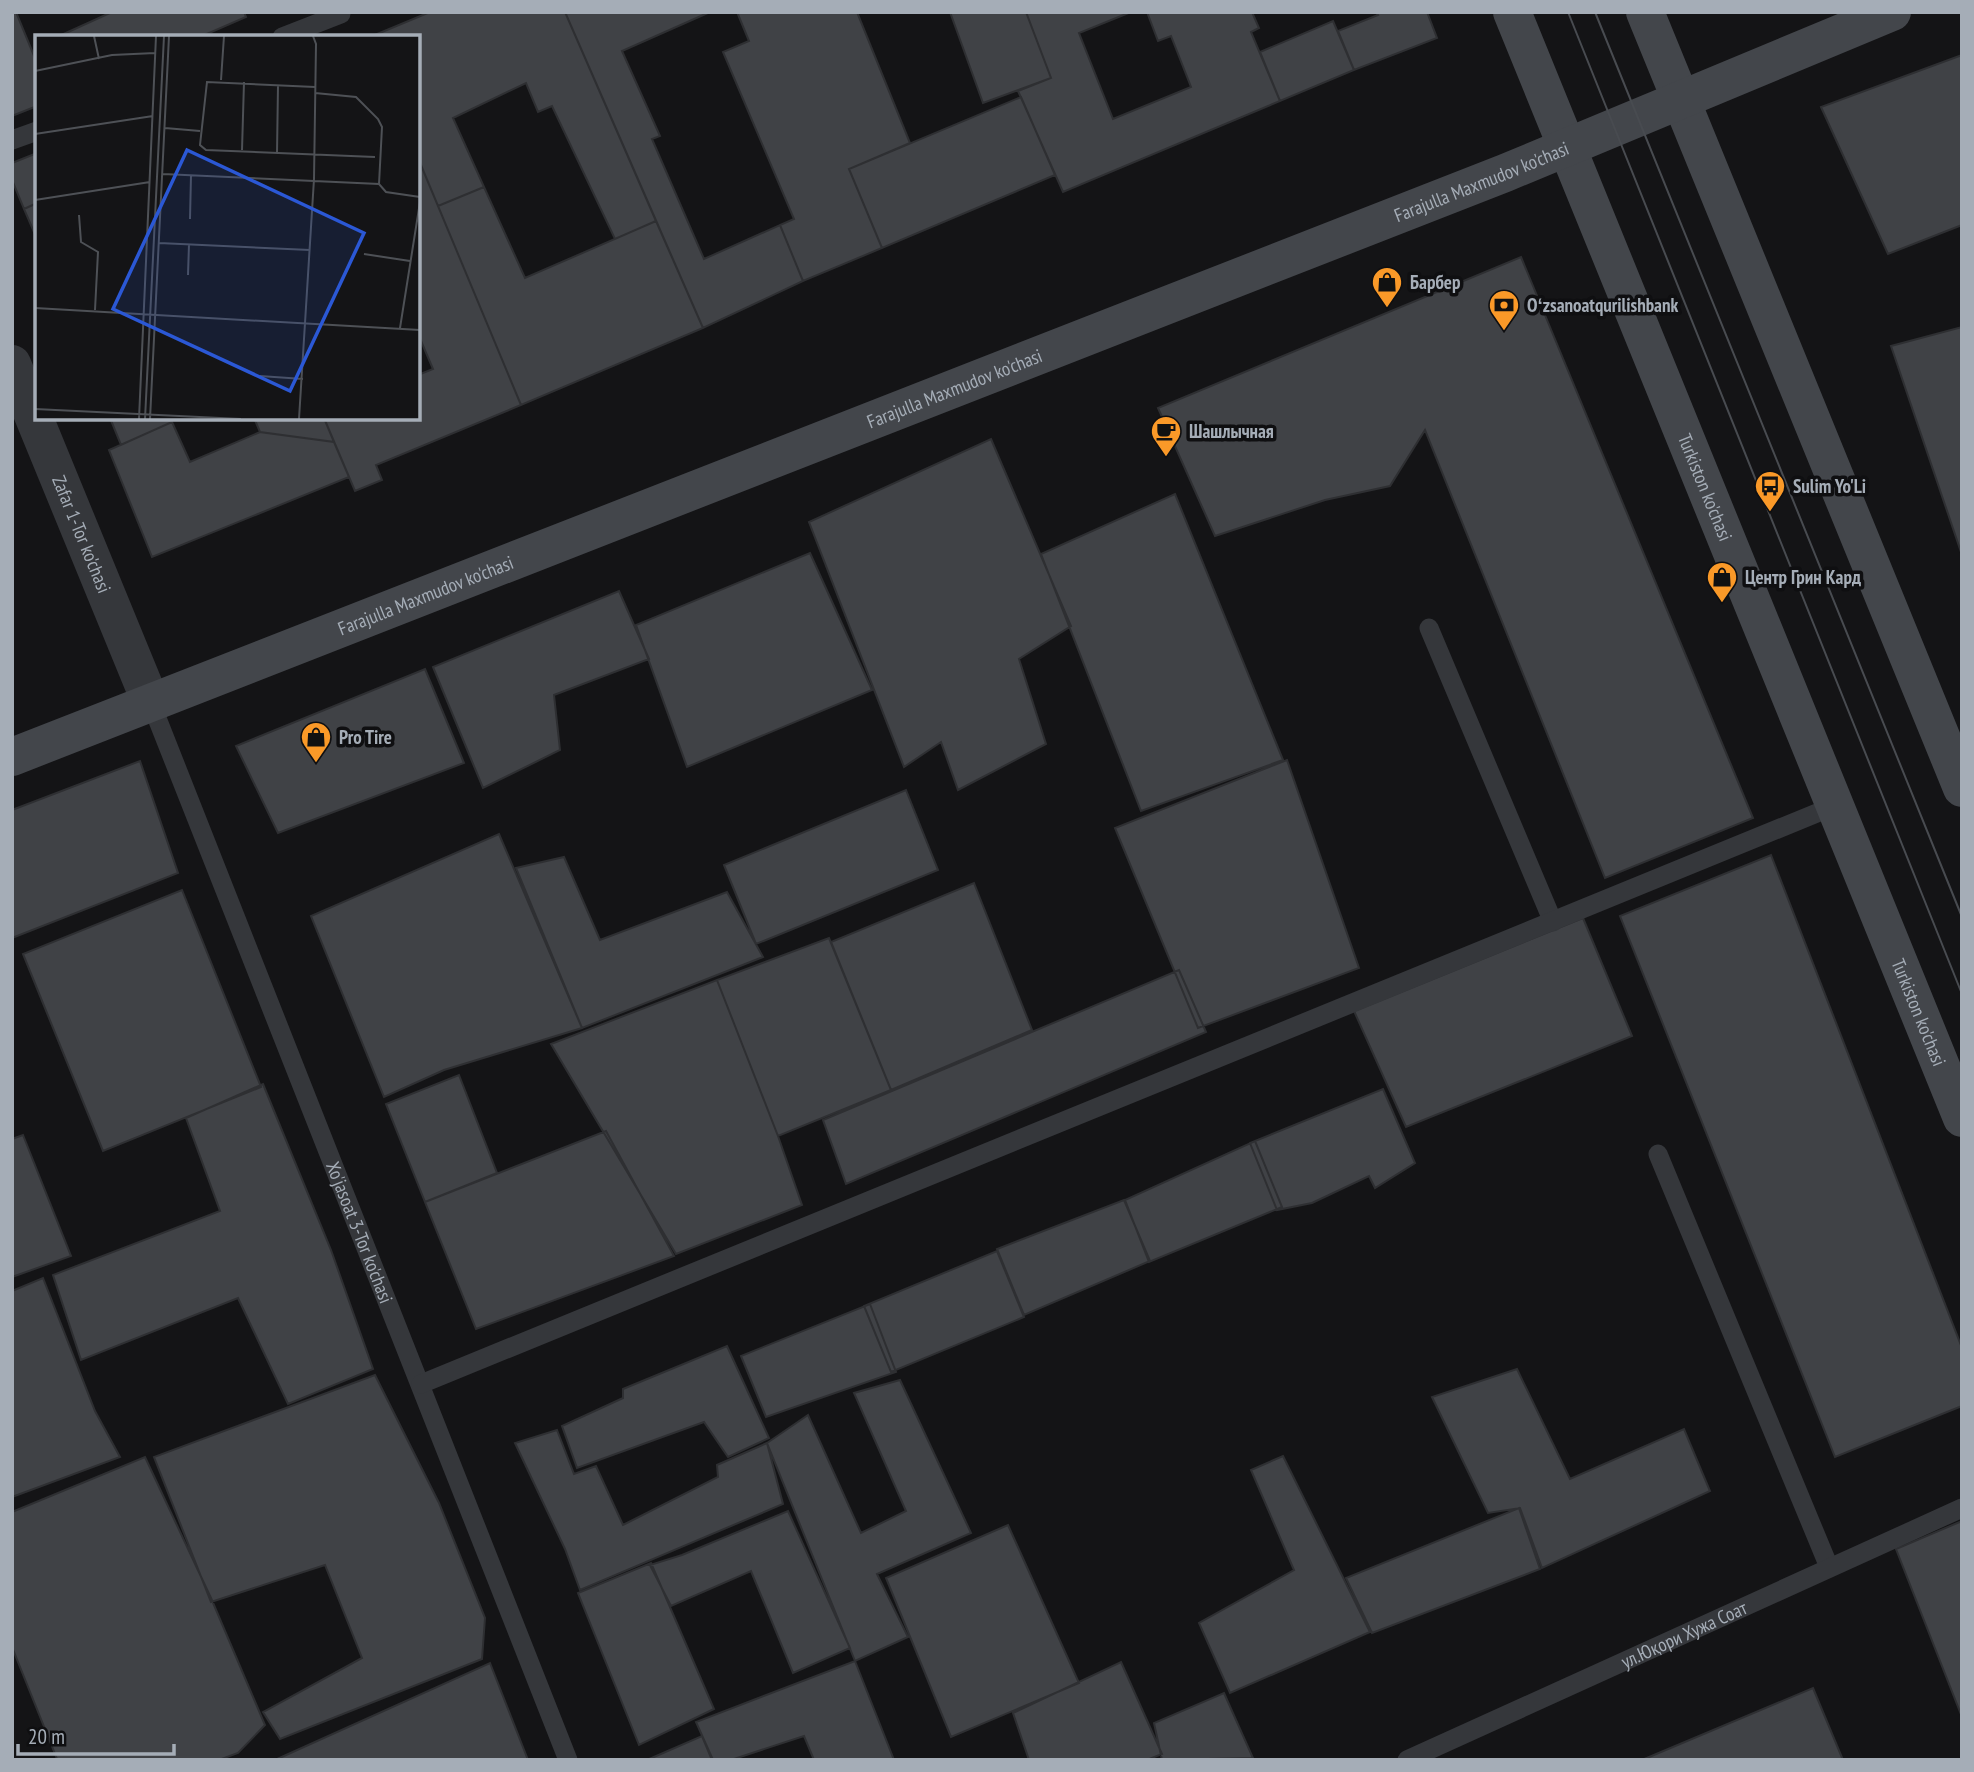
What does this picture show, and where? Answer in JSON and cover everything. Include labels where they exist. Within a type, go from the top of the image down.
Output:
[{"type":"main road","name":"Turkiston ko'chasi","points":[[1512,12],[1962,1118]]},
{"type":"main road","points":[[1645,12],[1962,788]]},
{"type":"main road","name":"Farajulla Maxmudov ko'chasi","points":[[12,757],[1568,146],[1892,12]]},
{"type":"street","name":"Zafar 1-Tor ko'chasi","points":[[12,364],[151,703]]},
{"type":"lane","points":[[287,35],[341,14]]},
{"type":"lane","points":[[12,140],[35,132]]},
{"type":"lane","points":[[1429,628],[1553,922]]},
{"type":"lane","name":"Xo'jasoat 3-Tor ko'chasi","points":[[151,703],[568,1760]]},
{"type":"lane","points":[[421,1384],[1834,806]]},
{"type":"lane","points":[[1658,1154],[1829,1567]]},
{"type":"lane","name":"ул.Юқори Хужа Соат","points":[[1407,1760],[1962,1508]]},
{"type":"building","points":[[12,12],[16,12],[35,58],[35,107],[12,116]]},
{"type":"building","points":[[112,12],[244,12],[246,17],[205,35],[61,35]]},
{"type":"building","points":[[430,12],[565,12],[656,221],[615,239],[552,106],[538,112],[526,83],[453,118],[484,187],[438,206],[420,163],[420,35],[375,35]]},
{"type":"building","points":[[565,12],[710,12],[622,51],[660,136],[652,139],[704,259],[780,225],[803,281],[703,328]]},
{"type":"building","points":[[737,12],[857,12],[910,143],[849,169],[882,248],[803,281],[780,225],[794,219],[723,52],[749,41]]},
{"type":"building","points":[[950,12],[1026,12],[1051,78],[983,103]]},
{"type":"building","points":[[1026,12],[1131,12],[1079,33],[1113,119],[1191,87],[1171,36],[1158,41],[1147,12],[1252,12],[1259,28],[1251,32],[1280,101],[1063,192],[1018,91],[1051,78]]},
{"type":"building","points":[[1376,12],[1427,12],[1437,38],[1354,70],[1338,31],[1378,15]]},
{"type":"building","points":[[1333,21],[1354,70],[1280,101],[1260,52]]},
{"type":"building","points":[[1962,55],[1962,225],[1888,254],[1821,107]]},
{"type":"building","points":[[1021,97],[1055,175],[882,248],[849,169]]},
{"type":"building","points":[[35,154],[35,204],[24,209],[12,180],[12,163]]},
{"type":"building","points":[[420,163],[521,405],[376,465],[382,480],[355,491],[325,420],[420,420],[420,374],[433,369],[420,339]]},
{"type":"building","points":[[484,187],[525,278],[656,221],[703,328],[521,405],[438,206]]},
{"type":"building","points":[[35,204],[35,234],[24,209]]},
{"type":"building","points":[[1521,257],[1753,818],[1605,878],[1425,430],[1390,486],[1325,500],[1215,536],[1158,408]]},
{"type":"building","points":[[1962,327],[1962,555],[1891,346]]},
{"type":"building","points":[[111,420],[172,420],[172,422],[121,445]]},
{"type":"building","points":[[255,420],[325,420],[334,442],[260,432]]},
{"type":"building","points":[[172,422],[190,462],[260,432],[334,442],[349,477],[152,557],[109,450]]},
{"type":"building","points":[[991,439],[1071,626],[1019,659],[1046,744],[958,790],[941,742],[904,767],[809,522]]},
{"type":"building","points":[[1175,494],[1283,760],[1141,811],[1041,554]]},
{"type":"building","points":[[810,553],[872,690],[687,767],[636,625]]},
{"type":"building","points":[[619,591],[649,659],[554,695],[560,750],[483,788],[433,667]]},
{"type":"building","points":[[425,669],[464,763],[278,833],[236,746]]},
{"type":"building","points":[[1287,760],[1359,968],[1198,1028],[1115,828]]},
{"type":"building","points":[[140,761],[178,873],[12,938],[12,810]]},
{"type":"building","points":[[906,790],[938,870],[756,944],[724,865]]},
{"type":"building","points":[[499,834],[582,1028],[444,1070],[384,1097],[311,916]]},
{"type":"building","points":[[1771,855],[1962,1348],[1962,1406],[1835,1457],[1620,916]]},
{"type":"building","points":[[564,857],[600,940],[727,892],[763,957],[582,1028],[516,868]]},
{"type":"building","points":[[974,883],[1032,1030],[891,1090],[831,942]]},
{"type":"building","points":[[182,890],[261,1087],[103,1151],[23,954]]},
{"type":"building","points":[[1583,918],[1632,1036],[1406,1127],[1354,1011]]},
{"type":"building","points":[[829,938],[891,1090],[778,1136],[717,980]]},
{"type":"building","points":[[1179,970],[1206,1032],[846,1184],[823,1120]]},
{"type":"building","points":[[717,980],[802,1205],[676,1254],[551,1044]]},
{"type":"building","points":[[459,1075],[497,1173],[425,1202],[386,1104]]},
{"type":"building","points":[[263,1084],[331,1250],[373,1369],[288,1404],[238,1298],[81,1360],[53,1275],[220,1211],[186,1118]]},
{"type":"building","points":[[1383,1089],[1415,1163],[1375,1188],[1369,1176],[1312,1203],[1277,1210],[1250,1143]]},
{"type":"building","points":[[606,1131],[674,1256],[476,1329],[425,1202]]},
{"type":"building","points":[[23,1135],[71,1256],[12,1277],[12,1139]]},
{"type":"building","points":[[1255,1141],[1282,1207],[1149,1262],[1125,1200]]},
{"type":"building","points":[[1124,1200],[1150,1261],[1024,1315],[997,1249]]},
{"type":"building","points":[[997,1251],[1024,1317],[891,1372],[864,1306]]},
{"type":"building","points":[[43,1278],[95,1411],[120,1457],[12,1497],[12,1291]]},
{"type":"building","points":[[870,1304],[896,1372],[766,1417],[741,1356]]},
{"type":"building","points":[[727,1346],[769,1438],[728,1457],[704,1422],[577,1468],[562,1426],[623,1398],[623,1389]]},
{"type":"building","points":[[1517,1369],[1570,1479],[1684,1429],[1710,1491],[1542,1568],[1520,1508],[1488,1513],[1432,1397]]},
{"type":"building","points":[[375,1375],[439,1503],[485,1618],[482,1659],[280,1739],[263,1712],[362,1658],[325,1565],[211,1602],[154,1457]]},
{"type":"building","points":[[900,1380],[971,1533],[877,1574],[908,1637],[855,1661],[767,1443],[808,1415],[861,1533],[906,1511],[854,1393]]},
{"type":"building","points":[[557,1430],[574,1474],[596,1466],[623,1525],[718,1477],[717,1465],[767,1443],[783,1504],[580,1590],[565,1549],[515,1443]]},
{"type":"building","points":[[1283,1456],[1370,1632],[1230,1693],[1199,1623],[1294,1570],[1251,1470]]},
{"type":"building","points":[[145,1457],[211,1598],[265,1725],[238,1753],[219,1760],[55,1760],[57,1759],[12,1647],[12,1512]]},
{"type":"building","points":[[1519,1508],[1540,1569],[1372,1633],[1346,1578]]},
{"type":"building","points":[[788,1511],[850,1648],[793,1673],[751,1571],[671,1606],[650,1565],[682,1555]]},
{"type":"building","points":[[1962,1521],[1962,1717],[1896,1549]]},
{"type":"building","points":[[1008,1525],[1079,1683],[951,1737],[886,1578]]},
{"type":"building","points":[[651,1563],[714,1709],[639,1745],[578,1593]]},
{"type":"building","points":[[855,1661],[894,1760],[814,1760],[804,1736],[731,1760],[713,1760],[696,1722]]},
{"type":"building","points":[[1121,1662],[1162,1754],[1147,1760],[1029,1760],[1013,1713]]},
{"type":"building","points":[[490,1663],[528,1760],[275,1760]]},
{"type":"building","points":[[1813,1688],[1843,1760],[1642,1760]]},
{"type":"building","points":[[1224,1693],[1253,1758],[1162,1760],[1154,1723]]},
{"type":"building","points":[[702,1736],[712,1760],[647,1760]]},
{"type":"tram line","points":[[1568,12],[1962,994]]},
{"type":"tram line","points":[[1595,12],[1962,917]]},
{"type":"place","name":"Барбер","points":[[1387,309]]},
{"type":"place","name":"Oʻzsanoatqurilishbank","points":[[1504,332]]},
{"type":"place","name":"Шашлычная","points":[[1166,458]]},
{"type":"place","name":"Sulim Yo'Li","points":[[1770,513]]},
{"type":"place","name":"Центр Грин Кард","points":[[1722,604]]},
{"type":"place","name":"Pro Tire","points":[[316,764]]}]
